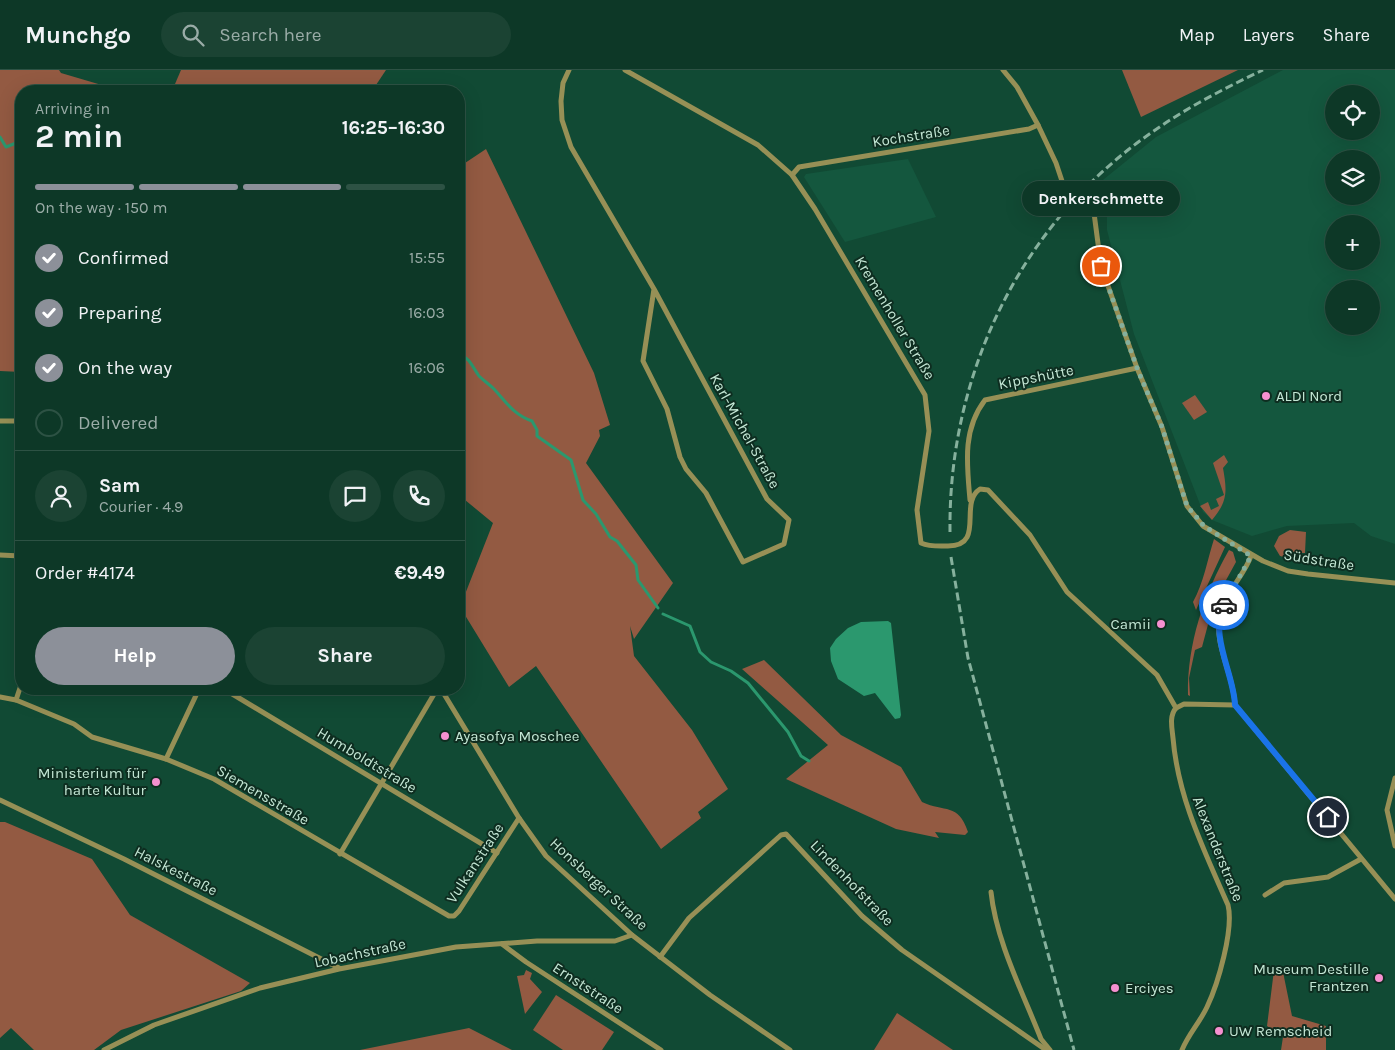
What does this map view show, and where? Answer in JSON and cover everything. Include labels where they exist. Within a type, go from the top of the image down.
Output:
[{"type":"street","name":"Karl-Michel-Straße","points":[[569,70],[563,83],[561,101],[562,120],[571,147],[654,289],[767,499],[789,520],[784,544],[743,562],[706,493],[686,469],[680,457],[667,409],[643,361],[654,289]]},
{"type":"street","name":"Kremenholler Straße","points":[[625,70],[758,145],[792,175],[904,357],[925,395],[929,431],[917,510],[921,543],[936,546],[956,546],[962,543],[966,538],[971,523],[970,502]]},
{"type":"street","points":[[1003,70],[1017,87],[1038,125]]},
{"type":"street","name":"Kochstraße","points":[[792,175],[799,167],[1029,129],[1038,125]]},
{"type":"street","name":"Südstraße","points":[[1038,125],[1056,163],[1063,184],[1094,213],[1101,266],[1137,368],[1162,427],[1187,506],[1204,526],[1218,536],[1251,556],[1288,571],[1395,583]]},
{"type":"street","name":"Kippshütte","points":[[970,502],[966,448],[972,426],[985,400],[1137,368]]},
{"type":"street","points":[[0,421],[15,421]]},
{"type":"street","points":[[970,502],[974,493],[980,489],[988,490],[1030,534],[1068,592],[1157,675],[1176,708],[1184,704],[1235,705]]},
{"type":"street","points":[[0,556],[15,556]]},
{"type":"street","points":[[1251,556],[1224,606],[1219,621],[1220,637],[1234,688],[1235,705],[1395,900]]},
{"type":"street","points":[[16,700],[18,695]]},
{"type":"street","points":[[166,759],[196,695]]},
{"type":"street","name":"Humboldtstraße","points":[[234,695],[497,853]]},
{"type":"street","points":[[340,854],[433,695]]},
{"type":"street","name":"Honsberger Straße","points":[[445,695],[519,818],[546,856],[632,935],[790,1050]]},
{"type":"street","name":"Siemensstraße","points":[[0,697],[16,700],[74,724],[92,737],[166,759],[214,780],[449,916]]},
{"type":"street","name":"Alexanderstraße","points":[[1176,708],[1172,715],[1172,729],[1182,789],[1193,827],[1228,905],[1230,916],[1222,956],[1208,1006],[1182,1050]]},
{"type":"street","points":[[1395,778],[1387,810],[1395,846]]},
{"type":"street","name":"Halskestraße","points":[[0,800],[133,863],[340,969]]},
{"type":"street","name":"Vulkanstraße","points":[[449,916],[454,916],[459,911],[519,818]]},
{"type":"street","name":"Lindenhofstraße","points":[[660,957],[689,918],[781,835],[786,834],[842,896],[880,933],[1046,1050]]},
{"type":"street","points":[[1265,895],[1284,883],[1328,877],[1361,859]]},
{"type":"street","points":[[991,892],[993,912],[1006,949],[1041,1039],[1050,1050]]},
{"type":"street","name":"Lobachstraße","points":[[104,1050],[154,1025],[251,991],[340,969],[456,947],[537,941],[615,942],[632,935]]},
{"type":"street","name":"Ernststraße","points":[[502,944],[526,962],[661,1050]]},
{"type":"shaded area","points":[[0,70],[59,70],[61,73],[102,85],[15,85],[15,372],[0,371]]},
{"type":"shaded area","points":[[181,70],[386,70],[376,85],[175,85]]},
{"type":"shaded area","points":[[1122,70],[1238,70],[1141,117]]},
{"type":"shaded area","points":[[1283,70],[1395,70],[1395,544],[1371,536],[1354,523],[1287,526],[1252,536],[1212,520],[1203,512],[1134,334],[1107,230],[1107,208],[1088,192],[1156,137]]},
{"type":"shaded area","points":[[486,149],[594,373],[610,425],[599,430],[600,436],[586,463],[673,583],[634,639],[630,626],[634,656],[692,730],[728,789],[698,812],[701,818],[661,849],[536,666],[509,687],[465,615],[465,594],[493,523],[465,500],[465,163]]},
{"type":"shaded area","points":[[908,159],[936,217],[845,242],[804,177],[806,174]]},
{"type":"shaded area","points":[[1195,395],[1207,412],[1194,420],[1182,403]]},
{"type":"shaded area","points":[[1224,455],[1228,462],[1223,468],[1225,496],[1221,507],[1212,520],[1200,506],[1208,502],[1211,510],[1219,506],[1216,499],[1224,495],[1213,463]]},
{"type":"shaded area","points":[[1290,530],[1306,532],[1305,553],[1299,553],[1298,561],[1280,556],[1274,546],[1279,536]]},
{"type":"shaded area","points":[[1214,539],[1225,547],[1196,610],[1193,602],[1203,579]]},
{"type":"shaded area","points":[[1229,550],[1233,552],[1236,562],[1214,602],[1202,647],[1195,650],[1189,678],[1190,696],[1188,695],[1188,676],[1194,638],[1212,584]]},
{"type":"shaded area","points":[[888,621],[891,623],[901,715],[900,718],[895,719],[875,693],[864,696],[838,679],[831,661],[830,648],[836,639],[848,628],[861,622]]},
{"type":"shaded area","points":[[764,660],[841,735],[901,767],[922,802],[955,812],[960,816],[968,832],[965,835],[935,832],[939,838],[896,829],[786,779],[828,745],[742,669]]},
{"type":"shaded area","points":[[0,822],[5,822],[92,859],[130,915],[250,983],[241,991],[121,1030],[94,1050],[34,1050],[11,1028],[0,1038]]},
{"type":"shaded area","points":[[526,970],[532,973],[530,979],[542,992],[525,1014],[517,976],[524,975]]},
{"type":"shaded area","points":[[1274,970],[1283,972],[1292,1016],[1326,1026],[1326,1050],[1281,1050],[1283,1037],[1267,1026]]},
{"type":"shaded area","points":[[556,995],[614,1032],[602,1050],[563,1050],[533,1030]]},
{"type":"shaded area","points":[[897,1013],[953,1050],[874,1050]]},
{"type":"shaded area","points":[[469,1028],[512,1050],[360,1050]]},
{"type":"waterway","points":[[0,137],[6,147],[15,143]]},
{"type":"waterway","points":[[465,357],[479,376],[511,408],[532,421],[537,430],[537,436],[571,460],[583,500],[596,514],[610,537],[617,541],[636,565],[638,580],[658,608]]},
{"type":"waterway","points":[[663,614],[690,626],[700,652],[711,662],[731,671],[748,683],[788,732],[801,756],[809,761]]},
{"type":"railway","points":[[950,532],[953,474],[962,417],[978,362],[1000,309],[1028,259],[1062,213],[1102,172],[1148,135],[1190,108],[1263,70]]},
{"type":"railway","points":[[951,557],[968,658],[1074,1050]]},
{"type":"way so far","points":[[1101,266],[1137,368],[1162,427],[1187,506],[1204,526],[1251,556],[1224,605]]},
{"type":"place","name":"Denkerschmette","points":[[1101,266]]},
{"type":"place","name":"ALDI Nord","points":[[1266,396]]},
{"type":"place","name":"Camii","points":[[1161,624]]},
{"type":"place","name":"Ayasofya Moschee","points":[[445,736]]},
{"type":"place","name":"Ministerium für harte Kultur","points":[[156,782]]},
{"type":"place","name":"Museum Destille Frantzen","points":[[1379,978]]},
{"type":"place","name":"Erciyes","points":[[1115,988]]},
{"type":"place","name":"UW Remscheid","points":[[1219,1031]]},
{"type":"route","points":[[1224,605],[1220,612],[1220,637],[1234,688],[1235,705],[1328,817]]}]
